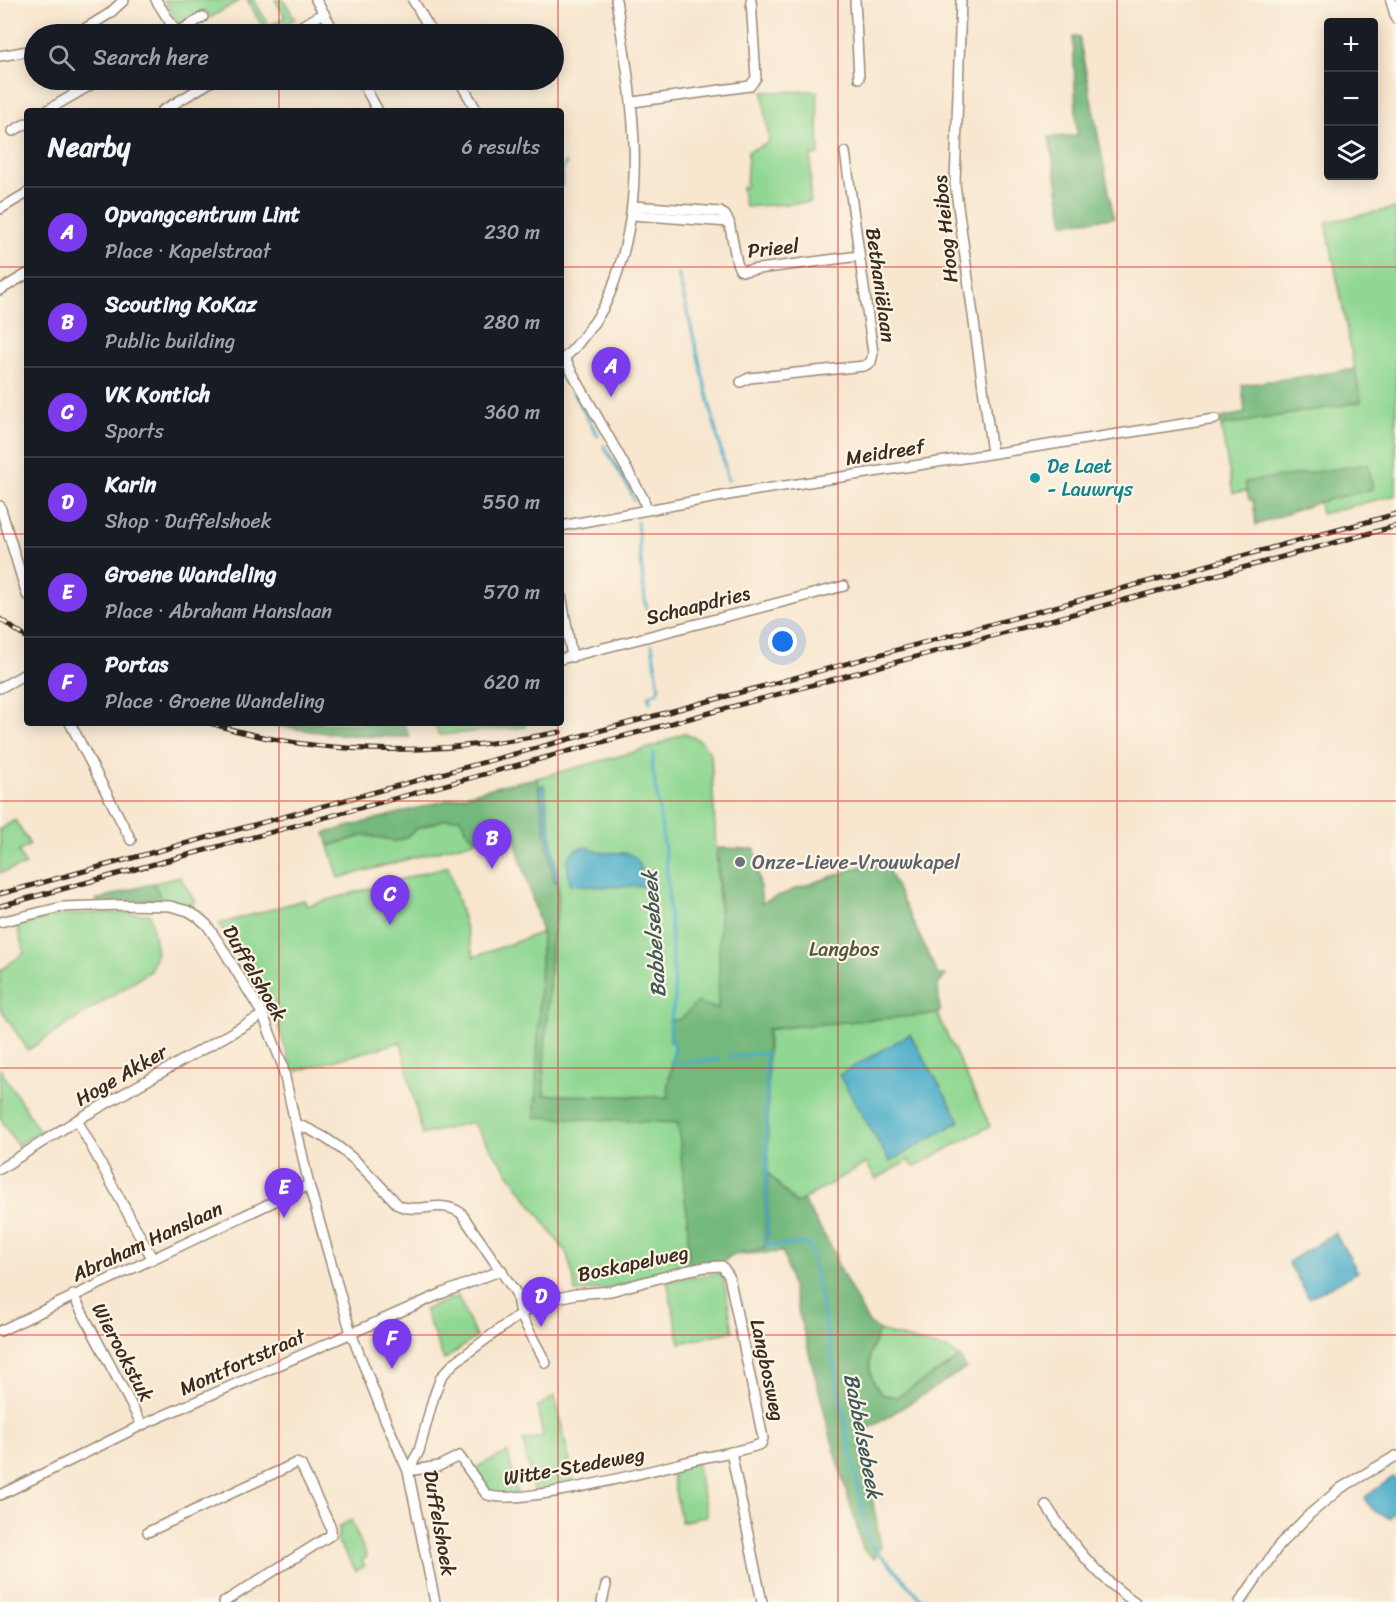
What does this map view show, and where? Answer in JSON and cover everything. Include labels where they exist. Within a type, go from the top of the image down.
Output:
[{"type":"street","points":[[92,24],[109,14],[124,0]]},
{"type":"street","points":[[156,0],[170,24]]},
{"type":"street","points":[[316,0],[330,24]]},
{"type":"street","points":[[413,0],[427,24]]},
{"type":"street","points":[[564,358],[603,312],[624,252],[632,210],[635,154],[633,102],[616,0]]},
{"type":"street","points":[[633,102],[750,86],[756,78],[751,0]]},
{"type":"street","points":[[855,0],[859,78]]},
{"type":"street","name":"Hoog Heibos","points":[[961,0],[955,184],[992,453]]},
{"type":"street","points":[[1391,0],[1396,19]]},
{"type":"street","points":[[305,24],[324,13]]},
{"type":"street","points":[[192,24],[203,17]]},
{"type":"street","points":[[0,56],[24,52]]},
{"type":"street","points":[[74,90],[75,94]]},
{"type":"street","points":[[51,108],[82,90]]},
{"type":"street","points":[[167,108],[197,90]]},
{"type":"street","points":[[366,90],[376,108]]},
{"type":"street","points":[[465,90],[475,108]]},
{"type":"street","points":[[14,131],[24,125]]},
{"type":"street","name":"Bethaniëlaan","points":[[741,382],[748,378],[864,366],[871,362],[873,353],[845,152]]},
{"type":"street","points":[[0,209],[24,195]]},
{"type":"street","name":"Prieel","points":[[632,210],[726,214],[737,263],[743,271],[859,256]]},
{"type":"street","points":[[0,290],[24,276]]},
{"type":"street","points":[[564,361],[644,498],[647,510]]},
{"type":"street","name":"Meidreef","points":[[564,525],[739,493],[1215,419]]},
{"type":"street","points":[[0,506],[24,585]]},
{"type":"street","name":"Schaapdries","points":[[564,658],[844,586]]},
{"type":"street","points":[[564,611],[572,657]]},
{"type":"street","points":[[0,688],[24,675]]},
{"type":"street","points":[[72,726],[131,840]]},
{"type":"street","name":"Duffelshoek","points":[[0,922],[62,907],[121,905],[167,906],[188,911],[207,925],[263,1015],[282,1064],[309,1185],[351,1333],[408,1471],[435,1602]]},
{"type":"street","name":"Hoge Akker","points":[[0,1169],[77,1120],[263,1015]]},
{"type":"street","points":[[77,1120],[152,1258]]},
{"type":"street","points":[[296,1124],[315,1131],[356,1159],[398,1205],[406,1209],[453,1207],[461,1213],[516,1293],[520,1314],[546,1363]]},
{"type":"street","name":"Abraham Hanslaan","points":[[0,1331],[309,1185]]},
{"type":"street","name":"Boskapelweg","points":[[520,1314],[544,1301],[576,1294],[611,1291],[685,1270],[722,1266]]},
{"type":"street","name":"Langbosweg","points":[[722,1266],[729,1276],[763,1438],[759,1445],[731,1452]]},
{"type":"street","name":"Montfortstraat","points":[[0,1495],[142,1425],[351,1333],[502,1270]]},
{"type":"street","name":"Wierookstuk","points":[[73,1295],[142,1425]]},
{"type":"street","name":"Duffelshoek","points":[[408,1471],[419,1451],[441,1377],[454,1363],[520,1314]]},
{"type":"street","points":[[731,1452],[762,1602]]},
{"type":"street","name":"Witte-Stedeweg","points":[[408,1471],[439,1466],[459,1456],[486,1494],[490,1497],[507,1497],[609,1482],[731,1452]]},
{"type":"street","points":[[1240,1602],[1280,1544],[1310,1514],[1341,1488],[1396,1456]]},
{"type":"street","points":[[148,1532],[296,1463],[301,1465],[331,1528],[331,1535],[224,1602]]},
{"type":"street","points":[[1046,1504],[1073,1544],[1100,1573],[1135,1602]]},
{"type":"street","points":[[602,1602],[606,1585]]},
{"type":"green space","points":[[164,0],[240,0],[210,18],[205,10],[179,24]]},
{"type":"green space","points":[[247,0],[254,0],[268,24],[261,24]]},
{"type":"green space","points":[[275,0],[284,0],[295,19],[286,24],[273,24],[285,17]]},
{"type":"green space","points":[[1073,37],[1079,37],[1114,218],[1064,223],[1049,137],[1077,136]]},
{"type":"green space","points":[[817,91],[819,155],[811,156],[810,202],[745,207],[742,187],[746,187],[748,152],[769,142],[763,92]]},
{"type":"green space","points":[[1396,208],[1396,495],[1321,514],[1319,502],[1373,489],[1367,464],[1246,483],[1247,491],[1233,493],[1221,426],[1361,402],[1326,222]]},
{"type":"green space","points":[[1355,369],[1361,402],[1221,426],[1220,418],[1245,413],[1242,385]]},
{"type":"green space","points":[[1368,464],[1373,489],[1319,502],[1256,525],[1253,500],[1249,500],[1245,482]]},
{"type":"green space","points":[[280,726],[404,726],[410,737],[337,734]]},
{"type":"green space","points":[[435,726],[525,726],[525,727],[439,735]]},
{"type":"green space","points":[[683,733],[700,740],[711,754],[725,1021],[670,1040],[675,1049],[668,1084],[669,1097],[544,1095],[552,934],[558,911],[559,891],[544,785],[539,786],[537,778],[653,747]]},
{"type":"green space","name":"Langbos","points":[[537,778],[554,881],[558,881],[558,911],[552,935],[544,1095],[669,1097],[668,1084],[675,1049],[670,1040],[669,1021],[681,1019],[697,1002],[718,1009],[719,848],[755,849],[762,903],[795,889],[883,859],[938,975],[946,975],[938,985],[940,1012],[937,1014],[767,1029],[765,1247],[737,1254],[768,1247],[768,1173],[796,1204],[803,1200],[836,1255],[836,1261],[868,1322],[879,1331],[872,1350],[870,1368],[874,1382],[882,1394],[897,1397],[960,1358],[966,1368],[860,1434],[881,1547],[874,1559],[863,1549],[832,1441],[783,1252],[732,1255],[723,1262],[704,1262],[689,1266],[688,1229],[678,1123],[535,1117],[542,932],[512,830],[478,840],[467,832],[464,823],[459,818],[446,819],[416,829],[405,838],[396,841],[365,835],[329,846],[325,833],[506,784]]},
{"type":"green space","points":[[459,818],[464,823],[467,832],[478,840],[339,878],[329,846],[365,835],[396,841],[405,838],[416,829],[446,819]]},
{"type":"green space","points":[[15,820],[30,845],[18,852],[26,865],[0,873],[0,829]]},
{"type":"green space","points":[[448,866],[474,957],[542,932],[535,1117],[678,1122],[688,1229],[689,1266],[610,1288],[575,1292],[567,1254],[472,1122],[422,1135],[401,1042],[293,1072],[275,1017],[219,924],[304,900],[307,906]]},
{"type":"green space","points":[[180,877],[195,902],[189,906],[162,901],[154,883]]},
{"type":"green space","points":[[154,883],[162,901],[97,902],[96,900]]},
{"type":"green space","points":[[91,913],[150,914],[157,952],[150,971],[28,1050],[0,1008],[0,971],[24,953],[17,926],[51,917]]},
{"type":"green space","points":[[937,1014],[990,1126],[914,1167],[909,1160],[876,1179],[866,1163],[796,1204],[768,1173],[768,1030],[811,1024]]},
{"type":"green space","points":[[0,1069],[40,1132],[17,1145],[0,1118]]},
{"type":"green space","points":[[718,1273],[723,1276],[733,1331],[680,1343],[667,1281]]},
{"type":"green space","points":[[458,1296],[476,1337],[444,1360],[424,1310]]},
{"type":"green space","points":[[879,1331],[949,1350],[960,1358],[897,1397],[884,1395],[876,1387],[870,1368],[872,1350]]},
{"type":"green space","points":[[555,1396],[575,1485],[534,1492],[523,1441],[543,1436],[537,1407]]},
{"type":"green space","points":[[508,1452],[517,1494],[491,1494],[471,1470]]},
{"type":"green space","points":[[696,1462],[707,1516],[681,1522],[671,1469]]},
{"type":"green space","points":[[351,1520],[367,1557],[362,1560],[365,1566],[356,1571],[337,1540],[340,1530],[338,1527]]},
{"type":"water","points":[[544,785],[558,881],[554,881],[539,786]]},
{"type":"water","points":[[586,847],[604,853],[633,855],[642,872],[646,874],[643,886],[604,887],[570,884],[567,861],[574,851]]},
{"type":"water","points":[[910,1034],[960,1121],[890,1162],[839,1075]]},
{"type":"water","points":[[1335,1233],[1358,1272],[1309,1298],[1288,1262]]},
{"type":"water","points":[[1393,1477],[1396,1480],[1396,1509],[1389,1518],[1374,1510],[1365,1497]]},
{"type":"waterway","name":"Babbelsebeek","points":[[564,166],[566,163]]},
{"type":"waterway","points":[[678,273],[728,480]]},
{"type":"waterway","name":"Babbelsebeek","points":[[564,377],[598,436]]},
{"type":"waterway","name":"Babbelsebeek","points":[[604,446],[634,501]]},
{"type":"waterway","name":"Babbelsebeek","points":[[637,522],[645,600],[650,624]]},
{"type":"waterway","name":"Babbelsebeek","points":[[650,702],[649,696],[657,692],[659,688],[652,645]]},
{"type":"waterway","name":"Babbelsebeek","points":[[654,753],[652,764],[666,858],[675,999],[670,1024],[674,1048],[671,1062],[676,1064],[720,1059]]},
{"type":"waterway","name":"Babbelsebeek","points":[[730,1057],[766,1053],[767,1246],[804,1244],[809,1246],[812,1252]]},
{"type":"waterway","name":"Babbelsebeek","points":[[812,1256],[869,1542],[924,1602]]},
{"type":"railway","points":[[0,894],[1396,514]]},
{"type":"railway","points":[[0,906],[1396,526]]},
{"type":"railway","points":[[0,619],[24,636]]},
{"type":"railway","points":[[220,726],[295,743],[384,749],[473,745],[560,732]]},
{"type":"place","name":"Opvangcentrum Lint","points":[[611,397]]},
{"type":"place","name":"De Laet - Lauwrys","points":[[1035,478]]},
{"type":"place","name":"Onze-Lieve-Vrouwkapel","points":[[740,862]]},
{"type":"place","name":"Scouting KoKaz","points":[[492,869]]},
{"type":"place","name":"VK Kontich","points":[[390,925]]},
{"type":"place","name":"Groene Wandeling","points":[[284,1218]]},
{"type":"place","name":"Karin","points":[[541,1327]]},
{"type":"place","name":"Portas","points":[[392,1369]]}]
